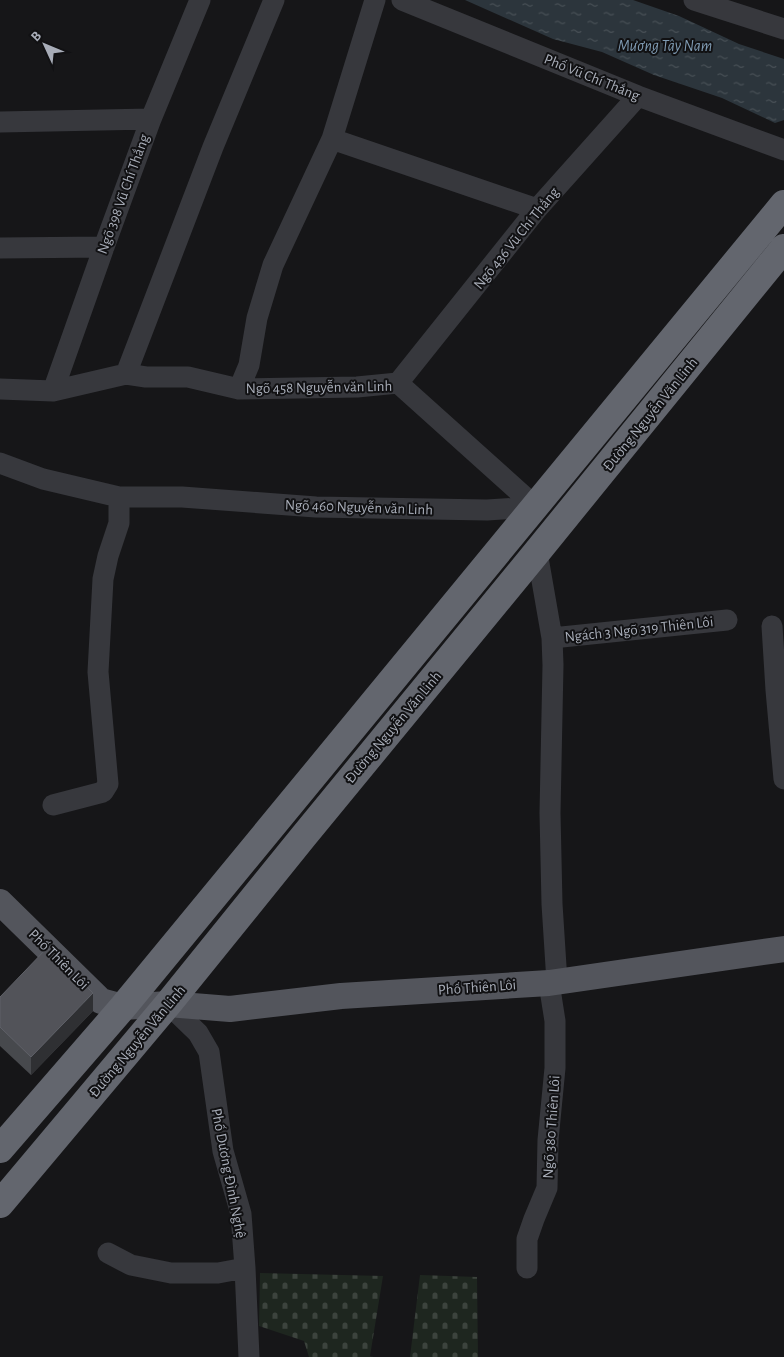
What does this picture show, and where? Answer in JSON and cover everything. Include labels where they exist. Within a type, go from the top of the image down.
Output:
[{"type":"highway","name":"Đường Nguyễn Văn Linh","points":[[0,1149],[123,1008],[784,204]]},
{"type":"highway","name":"Đường Nguyễn Văn Linh","points":[[0,1204],[168,1004],[784,248]]},
{"type":"main road","name":"Phố Thiên Lôi","points":[[0,902],[101,1001],[123,1008],[168,1004],[230,1009],[341,996],[553,982],[784,949]]},
{"type":"street","name":"Ngõ 398 Vũ Chí Thắng","points":[[53,390],[151,119],[200,0]]},
{"type":"street","points":[[126,374],[213,147],[274,0]]},
{"type":"street","points":[[239,389],[248,365],[257,318],[273,265],[332,139],[375,0]]},
{"type":"street","name":"Phố Vũ Chí Thắng","points":[[402,0],[638,96],[784,150]]},
{"type":"street","points":[[694,0],[784,29]]},
{"type":"street","name":"Ngõ 436 Vũ Chí Thắng","points":[[398,383],[537,209],[638,96]]},
{"type":"street","points":[[0,122],[151,119]]},
{"type":"street","points":[[332,139],[537,209]]},
{"type":"street","points":[[0,248],[104,247]]},
{"type":"street","name":"Ngõ 458 Nguyễn văn Linh","points":[[0,389],[53,390],[126,374],[146,377],[188,377],[239,389],[357,387],[398,383],[536,507]]},
{"type":"street","name":"Ngõ 460 Nguyễn văn Linh","points":[[0,463],[43,479],[120,497],[182,497],[316,507],[487,510],[536,507]]},
{"type":"street","points":[[53,805],[103,792],[108,784],[98,672],[103,579],[108,556],[119,523],[120,497]]},
{"type":"street","name":"Ngõ 380 Thiên Lôi","points":[[527,1268],[527,1239],[547,1188],[548,1140],[555,1068],[550,812],[553,665],[552,638],[537,552]]},
{"type":"street","name":"Ngách 3 Ngõ 319 Thiên Lôi","points":[[552,638],[727,620]]},
{"type":"street","points":[[772,626],[784,779]]},
{"type":"street","name":"Phố Dương Đình Nghệ","points":[[168,1004],[198,1033],[208,1052],[222,1151],[241,1214],[249,1357]]},
{"type":"street","points":[[108,1253],[131,1265],[171,1273],[218,1273],[245,1268]]},
{"type":"green space","points":[[260,1273],[383,1276],[370,1356],[373,1357],[309,1357],[304,1341],[259,1326]]},
{"type":"green space","points":[[420,1275],[477,1277],[478,1357],[410,1357]]},
{"type":"water","name":"Mương Tây Nam","points":[[465,0],[633,0],[679,16],[739,44],[784,59],[784,120],[775,123],[722,98],[654,75],[602,52],[553,39]]},
{"type":"building","points":[[47,948],[93,993],[31,1057],[0,1027],[0,997]]}]
